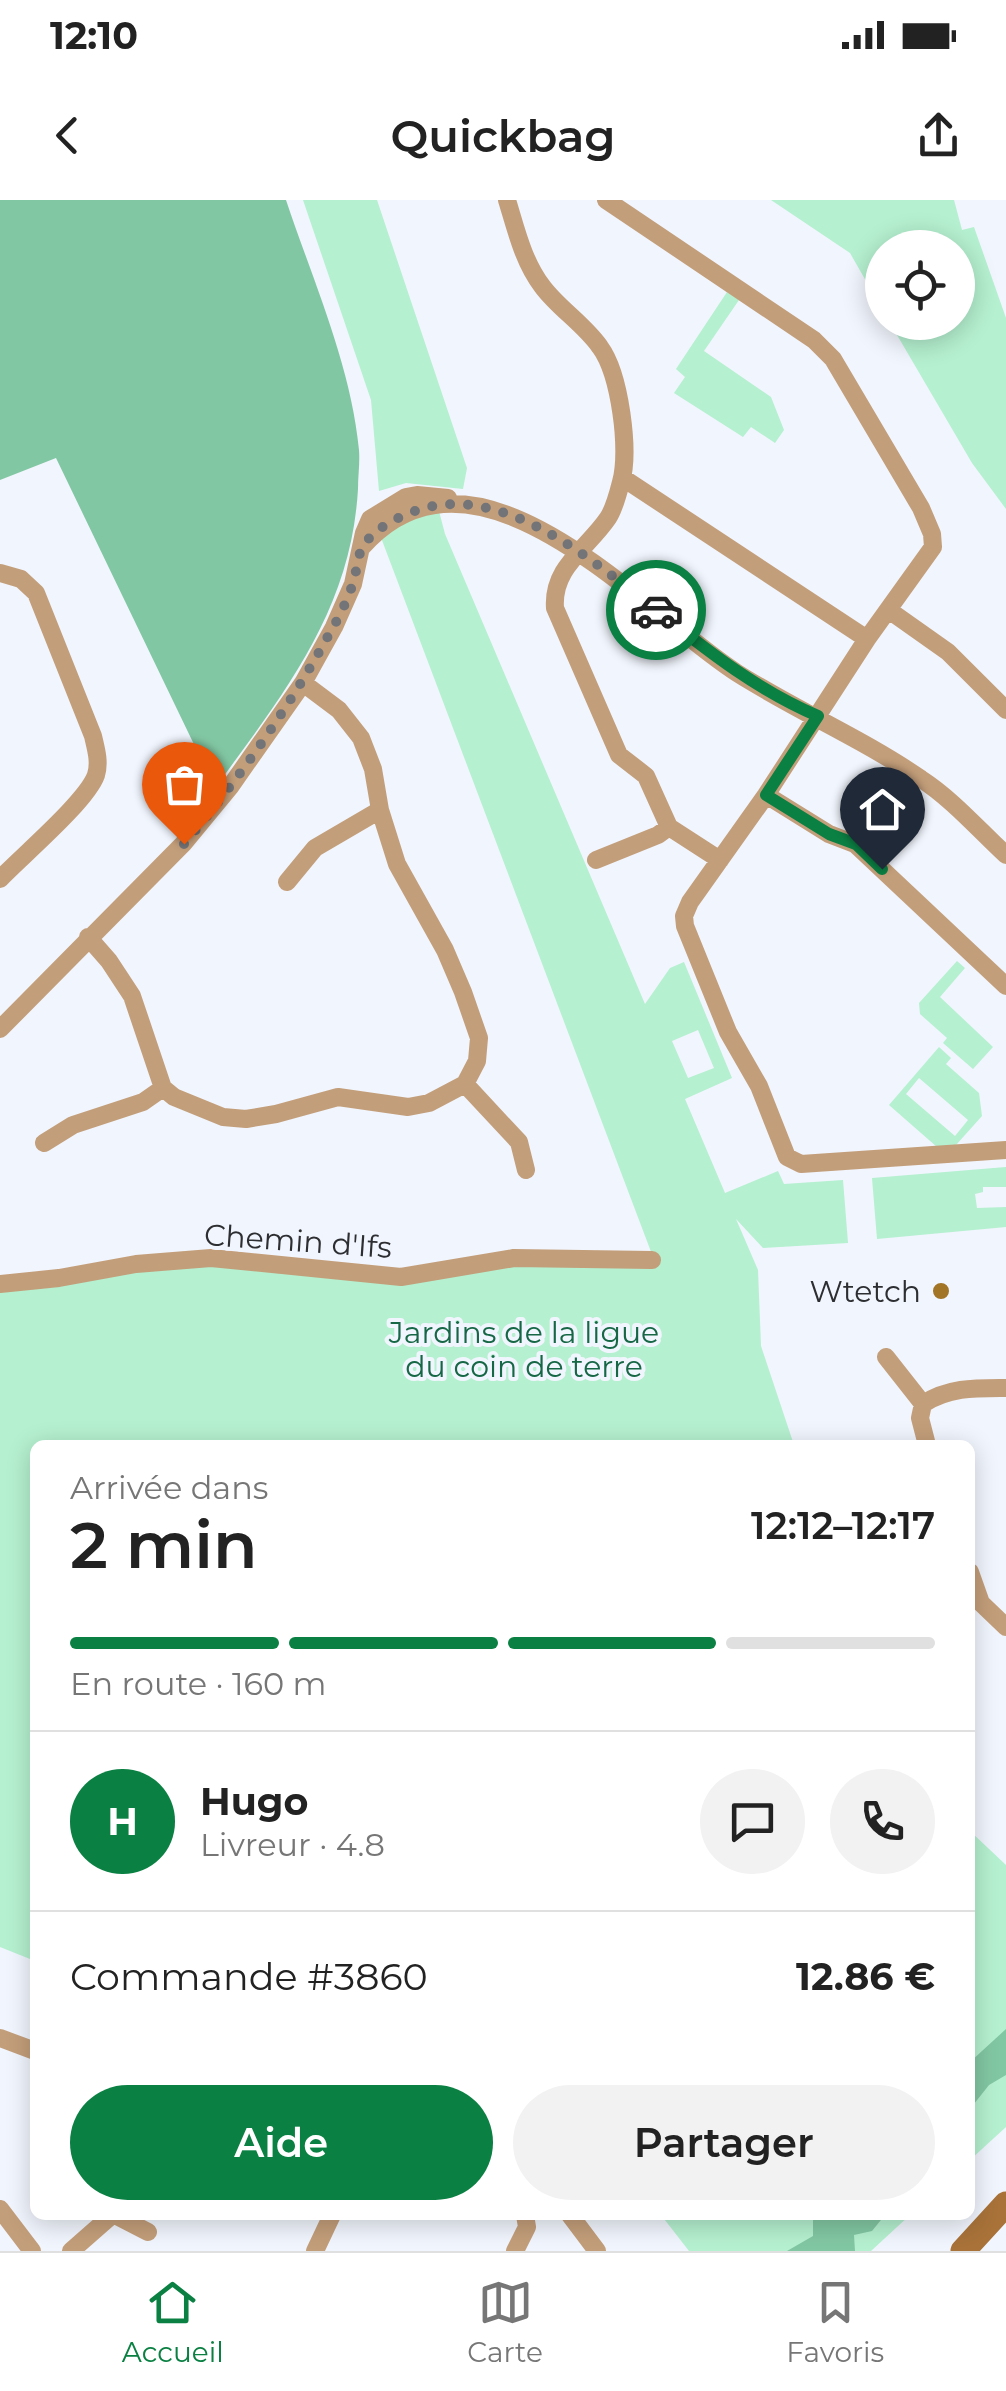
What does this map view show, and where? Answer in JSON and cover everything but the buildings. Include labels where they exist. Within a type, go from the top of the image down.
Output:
[{"type":"main road","points":[[963,2251],[1006,2204]]},
{"type":"main road","points":[[986,2251],[1006,2230]]},
{"type":"street","points":[[507,200],[526,259],[542,286],[605,356],[620,406],[623,478],[610,516],[578,551],[554,589],[555,608],[619,756],[646,776],[669,826],[720,860]]},
{"type":"street","points":[[606,200],[814,340],[833,359],[921,508],[934,547],[867,639],[684,916],[728,1032],[759,1086],[788,1156],[801,1164],[1006,1150]]},
{"type":"street","points":[[623,478],[867,639]]},
{"type":"street","points":[[0,1029],[184,844],[214,808],[302,683],[353,584],[362,547],[386,524],[418,510],[462,505],[504,512],[578,551],[733,670],[924,780],[1006,854]]},
{"type":"street","points":[[0,573],[21,580],[36,593],[93,736],[98,761],[95,778],[82,795],[0,879]]},
{"type":"street","points":[[890,611],[948,652],[1006,710]]},
{"type":"street","points":[[88,937],[110,961],[132,996],[162,1088],[223,1117],[246,1119],[338,1097],[408,1107],[429,1103],[464,1084],[477,1062],[479,1038],[446,950],[397,864],[380,810],[373,769],[360,738],[339,710],[302,683]]},
{"type":"street","points":[[766,795],[829,834],[856,844],[1006,986]]},
{"type":"street","points":[[287,882],[315,848],[380,810]]},
{"type":"street","points":[[596,860],[669,826]]},
{"type":"street","points":[[464,1084],[519,1142],[526,1170]]},
{"type":"street","points":[[44,1143],[73,1125],[144,1102],[162,1088]]},
{"type":"street","name":"Chemin d'Ifs","points":[[0,1284],[136,1264],[211,1258],[401,1277],[514,1258],[652,1260]]},
{"type":"street","points":[[886,1357],[924,1404]]},
{"type":"street","points":[[926,1440],[920,1418],[924,1404],[936,1395],[956,1389],[1006,1388]]},
{"type":"street","points":[[975,1588],[980,1603],[1006,1627]]},
{"type":"street","points":[[0,2038],[30,2049]]},
{"type":"street","points":[[0,2209],[32,2251]]},
{"type":"street","points":[[71,2251],[108,2220]]},
{"type":"street","points":[[124,2220],[148,2232]]},
{"type":"street","points":[[315,2251],[330,2220]]},
{"type":"street","points":[[514,2251],[527,2227],[526,2220]]},
{"type":"street","points":[[574,2220],[597,2251]]},
{"type":"green space","points":[[0,200],[286,200],[330,324],[355,418],[359,450],[353,533],[328,612],[310,649],[215,788],[56,458],[0,480]]},
{"type":"green space","points":[[303,200],[377,200],[467,468],[463,489],[406,483],[379,491],[371,400]]},
{"type":"green space","points":[[771,200],[954,200],[962,230],[865,230],[865,279],[850,253]]},
{"type":"green space","points":[[974,227],[1006,318],[1006,509],[972,463],[900,340],[975,340],[975,230],[962,230]]},
{"type":"green space","points":[[727,292],[739,300],[704,351],[771,397],[784,430],[775,443],[751,427],[743,437],[674,393],[685,377],[676,369]]},
{"type":"green space","name":"Jardins de la ligue du coin de terre","points":[[439,511],[445,534],[645,1004],[670,968],[684,962],[732,1078],[685,1099],[725,1193],[778,1171],[784,1184],[843,1180],[848,1243],[763,1248],[736,1219],[758,1270],[761,1346],[792,1440],[30,1440],[30,1959],[0,1947],[0,1281],[138,1260],[391,1276],[515,1254],[653,1257],[380,535],[409,518]],"holes":[[[698,1030],[714,1068],[688,1078],[672,1041]]]},
{"type":"green space","points":[[957,961],[965,968],[940,997],[993,1047],[973,1069],[943,1043],[947,1038],[920,1014],[919,1003]]},
{"type":"green space","points":[[939,1047],[951,1058],[946,1064],[979,1093],[982,1116],[956,1145],[937,1147],[889,1105]],"holes":[[[919,1078],[968,1120],[955,1136],[906,1094]]]},
{"type":"green space","points":[[1006,1167],[1006,1187],[983,1187],[983,1192],[975,1194],[977,1208],[1006,1207],[1006,1227],[877,1239],[872,1178]]},
{"type":"green space","points":[[975,1836],[1006,1865],[1006,2127],[975,2155]]},
{"type":"green space","points":[[1006,2029],[1006,2075],[989,2085],[975,2103],[975,2057]]},
{"type":"green space","points":[[665,2220],[905,2220],[871,2251],[689,2251]]},
{"type":"green space","points":[[813,2220],[881,2220],[872,2231],[854,2235],[855,2251],[787,2251],[813,2236]]},
{"type":"way so far","points":[[184,844],[230,787],[302,683],[353,584],[362,547],[386,524],[436,506],[462,505],[504,512],[578,551],[656,610]]},
{"type":"place","name":"Wtetch","points":[[941,1291]]},
{"type":"route","points":[[656,610],[733,670],[818,716],[766,795],[829,834],[856,844],[882,869]]}]
